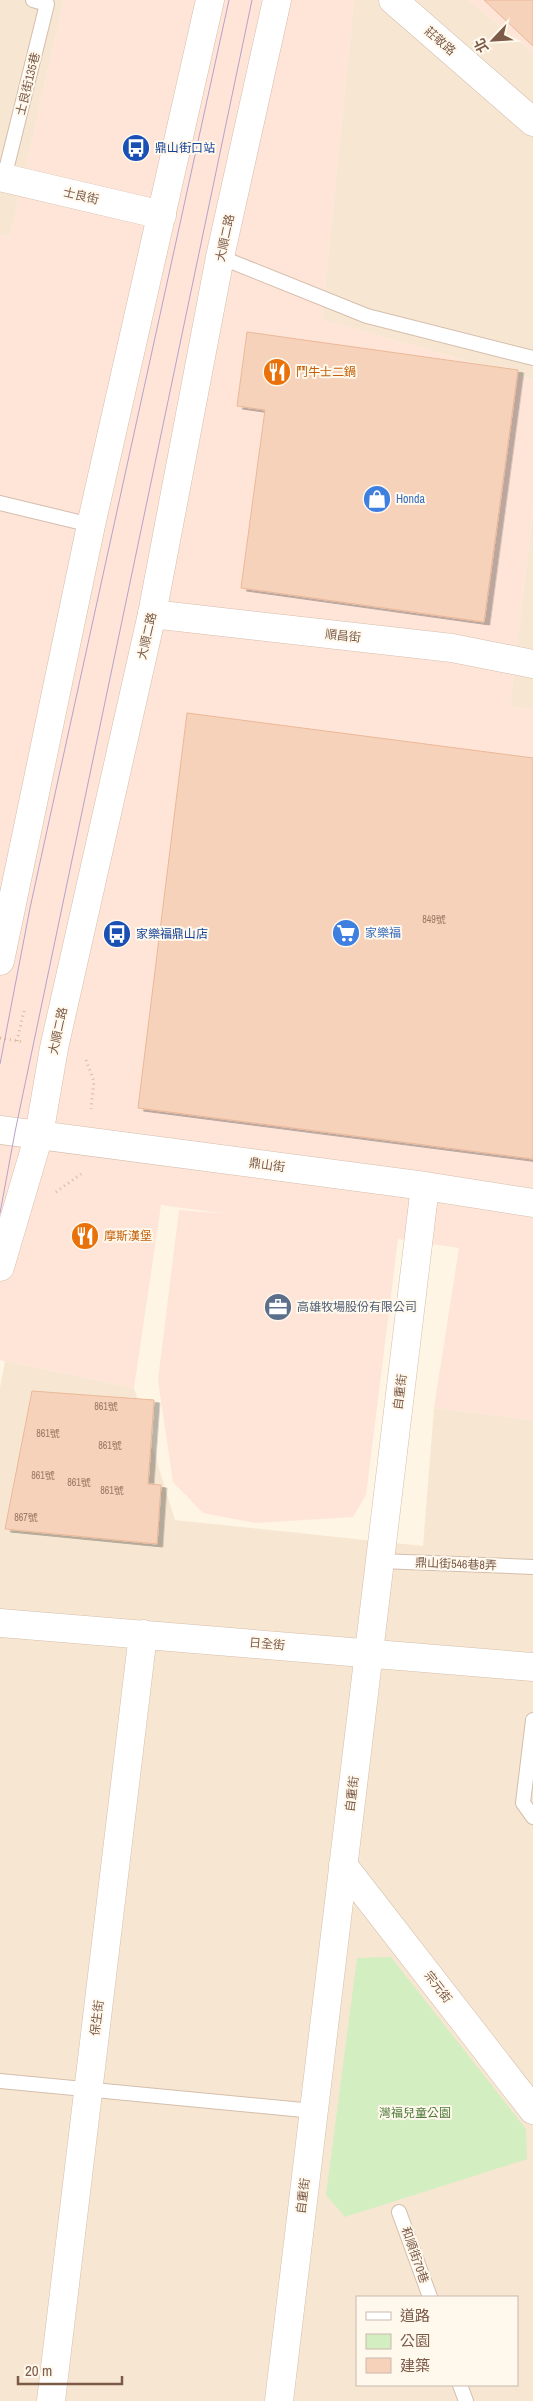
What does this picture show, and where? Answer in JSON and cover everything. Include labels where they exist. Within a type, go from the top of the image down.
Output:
[{"type":"street","points":[[0,962],[91,525],[210,0]]},
{"type":"street","name":"大順二路","points":[[0,1267],[39,1135],[54,1048],[152,614],[220,257],[277,0]]},
{"type":"street","name":"莊敬路","points":[[393,0],[533,122]]},
{"type":"street","name":"士良街","points":[[2,178],[162,215]]},
{"type":"street","name":"順昌街","points":[[152,614],[452,648],[533,664]]},
{"type":"street","name":"鼎山街","points":[[0,1130],[425,1186],[533,1204]]},
{"type":"street","name":"自重街","points":[[279,2401],[425,1186]]},
{"type":"street","name":"日全街","points":[[0,1623],[533,1667]]},
{"type":"street","name":"保生街","points":[[51,2401],[144,1634]]},
{"type":"street","name":"宗元街","points":[[343,1865],[533,2110]]},
{"type":"lane","name":"士良街135巷","points":[[2,178],[48,4],[33,0]]},
{"type":"lane","points":[[220,257],[367,316],[533,358]]},
{"type":"lane","points":[[0,503],[91,525]]},
{"type":"lane","name":"鼎山街546巷8弄","points":[[380,1561],[533,1567]]},
{"type":"lane","points":[[533,1720],[523,1803],[533,1817]]},
{"type":"lane","points":[[0,2081],[314,2111]]},
{"type":"lane","name":"和順街70巷","points":[[399,2212],[430,2296]]},
{"type":"lane","points":[[460,2386],[466,2401]]},
{"type":"path","points":[[17,1041],[24,1011]]},
{"type":"shaded area","points":[[0,0],[64,0],[10,237],[0,234]]},
{"type":"shaded area","points":[[64,0],[354,0],[322,319],[533,380],[533,509],[510,706],[533,710],[533,1420],[434,1408],[459,1248],[398,1239],[366,1495],[353,1517],[256,1523],[203,1513],[173,1482],[158,1380],[179,1210],[228,1214],[161,1205],[134,1388],[0,1360],[0,234],[10,237]]},
{"type":"shaded area","points":[[354,0],[468,0],[533,52],[533,380],[322,319]]},
{"type":"shaded area","points":[[468,0],[533,0],[533,52]]},
{"type":"shaded area","points":[[533,509],[533,710],[510,706]]},
{"type":"shaded area","points":[[5,1361],[134,1388],[175,1520],[423,1546],[434,1408],[533,1420],[533,2401],[0,2401],[0,1388]]},
{"type":"green space","name":"灣福兒童公園","points":[[391,1957],[526,2129],[527,2159],[345,2217],[326,2195],[357,1958]]},
{"type":"building","points":[[484,0],[533,0],[533,46]]},
{"type":"building","name":"Honda","points":[[247,332],[518,370],[484,622],[241,588],[265,410],[237,406]]},
{"type":"building","name":"家樂福","points":[[187,713],[533,758],[533,1159],[138,1108]]},
{"type":"building","points":[[32,1391],[154,1400],[148,1484],[161,1485],[157,1544],[5,1529]]},
{"type":"tram line","points":[[0,1064],[30,908],[229,0]]},
{"type":"tram line","points":[[0,1213],[15,1132],[252,0]]},
{"type":"place","name":"鼎山街口站","points":[[136,148]]},
{"type":"place","name":"鬥牛士二鍋","points":[[277,372]]},
{"type":"place","name":"Honda","points":[[377,499]]},
{"type":"place","name":"家樂福","points":[[346,933]]},
{"type":"place","name":"家樂福鼎山店","points":[[117,934]]},
{"type":"place","name":"摩斯漢堡","points":[[85,1236]]},
{"type":"place","name":"高雄牧場股份有限公司","points":[[278,1307]]}]
